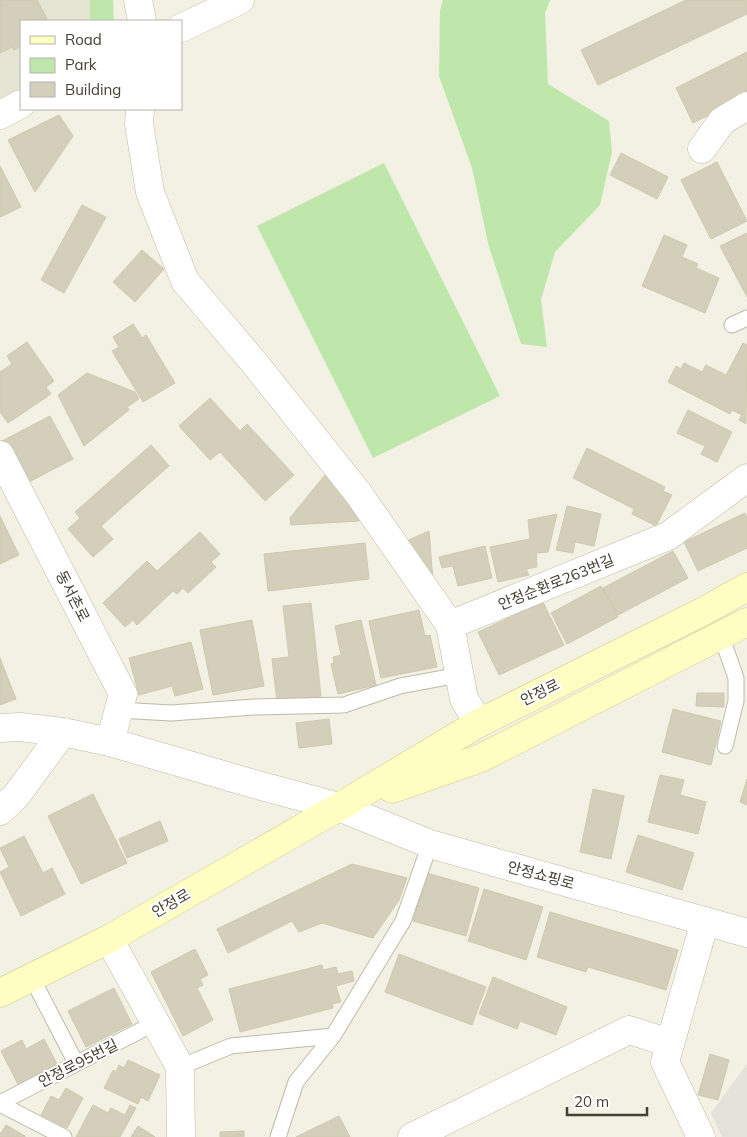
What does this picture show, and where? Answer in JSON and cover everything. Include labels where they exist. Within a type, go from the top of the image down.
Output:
[{"type":"main road","name":"안정로","points":[[0,993],[109,939],[339,807],[480,723],[747,587]]},
{"type":"main road","name":"안정로","points":[[339,807],[481,758],[747,622]]},
{"type":"street","points":[[138,0],[142,20]]},
{"type":"street","points":[[182,28],[240,0]]},
{"type":"street","points":[[0,114],[20,104]]},
{"type":"street","points":[[702,149],[722,121],[747,106]]},
{"type":"street","points":[[140,110],[139,124],[150,192],[185,281],[256,365],[358,493],[450,625],[464,699],[480,723]]},
{"type":"street","name":"동서촌로","points":[[0,455],[123,694],[110,742]]},
{"type":"street","name":"안정순환로263번길","points":[[450,625],[668,536],[747,478]]},
{"type":"street","points":[[0,728],[20,727],[63,732],[110,742],[339,807]]},
{"type":"street","points":[[0,811],[16,796],[63,732]]},
{"type":"street","name":"안정쇼핑로","points":[[339,807],[430,844],[747,933]]},
{"type":"street","points":[[701,1137],[665,1062],[705,921]]},
{"type":"street","points":[[109,939],[180,1067],[181,1137]]},
{"type":"street","points":[[412,1137],[629,1030],[670,1043]]},
{"type":"lane","points":[[732,326],[747,318]]},
{"type":"lane","points":[[721,636],[736,678],[736,701],[725,746]]},
{"type":"lane","points":[[119,710],[171,713],[254,707],[344,705],[400,686],[459,675]]},
{"type":"lane","points":[[278,1137],[296,1082],[333,1036],[402,921],[430,844]]},
{"type":"lane","points":[[32,978],[76,1063]]},
{"type":"lane","name":"안정로95번길","points":[[0,1103],[155,1023]]},
{"type":"lane","points":[[180,1067],[231,1046],[333,1036]]},
{"type":"lane","name":"안정로95번길","points":[[0,1103],[64,1137]]},
{"type":"shaded area","points":[[0,0],[90,0],[90,20],[20,20],[20,90],[0,100]]},
{"type":"shaded area","points":[[747,1064],[747,1137],[722,1137],[711,1113]]},
{"type":"green space","points":[[90,0],[113,0],[114,20],[90,20]]},
{"type":"green space","points":[[443,0],[550,0],[545,13],[548,84],[609,121],[612,152],[600,205],[555,252],[541,300],[547,347],[521,344],[489,247],[472,168],[439,76],[440,10]]},
{"type":"green space","points":[[384,163],[500,396],[373,458],[257,226]]},
{"type":"building","points":[[0,0],[37,0],[47,19],[20,20],[20,47],[14,50],[13,47],[0,53]]},
{"type":"building","points":[[686,0],[747,0],[747,14],[598,85],[581,50]]},
{"type":"building","points":[[747,52],[747,96],[693,123],[676,88]]},
{"type":"building","points":[[59,115],[73,136],[35,192],[8,140]]},
{"type":"building","points":[[621,153],[668,177],[657,199],[610,175]]},
{"type":"building","points":[[717,162],[747,221],[711,239],[681,180]]},
{"type":"building","points":[[0,166],[21,207],[0,217]]},
{"type":"building","points":[[82,205],[106,217],[64,293],[41,280]]},
{"type":"building","points":[[747,233],[747,297],[720,246]]},
{"type":"building","points":[[664,235],[687,245],[682,257],[698,264],[696,268],[719,278],[705,313],[642,286]]},
{"type":"building","points":[[142,250],[164,269],[135,302],[113,282]]},
{"type":"building","points":[[133,324],[142,338],[146,335],[175,383],[143,402],[112,351],[119,347],[113,337]]},
{"type":"building","points":[[27,342],[54,381],[46,387],[51,394],[8,423],[0,412],[0,372],[12,364],[7,356]]},
{"type":"building","points":[[743,343],[747,345],[746,424],[739,420],[742,415],[732,410],[730,414],[668,382],[676,366],[681,369],[684,363],[702,372],[706,365],[726,375]]},
{"type":"building","points":[[87,373],[135,392],[139,399],[127,407],[129,410],[84,446],[58,395]]},
{"type":"building","points":[[210,398],[240,431],[247,424],[294,475],[265,501],[220,452],[210,460],[179,426]]},
{"type":"building","points":[[688,410],[732,432],[717,462],[701,454],[705,446],[677,433]]},
{"type":"building","points":[[50,416],[73,459],[25,484],[2,441]]},
{"type":"building","points":[[151,445],[169,466],[101,526],[113,539],[93,557],[68,529],[80,518],[75,512]]},
{"type":"building","points":[[587,448],[665,487],[663,491],[672,495],[656,526],[632,514],[634,509],[573,478]]},
{"type":"building","points":[[325,475],[332,477],[362,517],[359,521],[291,525],[290,518]]},
{"type":"building","points":[[567,506],[601,514],[594,546],[575,542],[573,553],[556,550]]},
{"type":"building","points":[[745,513],[747,518],[747,548],[698,571],[684,542]]},
{"type":"building","points":[[557,514],[548,552],[536,553],[537,567],[526,569],[529,575],[498,582],[490,547],[530,539],[528,520]]},
{"type":"building","points":[[0,516],[19,555],[0,564]]},
{"type":"building","points":[[429,531],[433,581],[402,543]]},
{"type":"building","points":[[200,532],[220,554],[211,562],[216,567],[188,593],[183,588],[177,594],[173,591],[137,625],[133,620],[125,627],[103,603],[147,561],[157,571]]},
{"type":"building","points":[[365,543],[369,579],[268,591],[264,554]]},
{"type":"building","points":[[485,546],[492,578],[458,586],[453,566],[442,568],[439,557]]},
{"type":"building","points":[[673,551],[688,578],[618,615],[603,588]]},
{"type":"building","points":[[601,586],[618,617],[567,644],[551,613]]},
{"type":"building","points":[[543,602],[564,645],[499,675],[478,632]]},
{"type":"building","points":[[311,603],[321,696],[277,701],[272,659],[289,657],[283,606]]},
{"type":"building","points":[[419,610],[425,636],[430,635],[437,667],[381,678],[369,621]]},
{"type":"building","points":[[252,620],[264,686],[213,695],[200,630]]},
{"type":"building","points":[[361,620],[376,685],[338,694],[331,664],[334,663],[333,657],[341,655],[335,626]]},
{"type":"building","points":[[191,642],[203,689],[175,696],[172,686],[139,695],[129,658]]},
{"type":"building","points":[[0,658],[16,699],[0,705]]},
{"type":"building","points":[[697,693],[724,693],[724,707],[696,706]]},
{"type":"building","points":[[673,709],[721,721],[711,765],[662,752]]},
{"type":"building","points":[[329,719],[332,744],[299,748],[296,723]]},
{"type":"building","points":[[660,775],[684,780],[680,795],[706,802],[698,834],[648,822]]},
{"type":"building","points":[[747,779],[747,805],[740,802]]},
{"type":"building","points":[[593,789],[624,796],[611,859],[580,852]]},
{"type":"building","points":[[93,794],[127,863],[81,884],[48,816]]},
{"type":"building","points":[[160,821],[168,841],[127,858],[119,839]]},
{"type":"building","points":[[638,835],[694,853],[682,890],[626,872]]},
{"type":"building","points":[[24,836],[43,873],[52,868],[65,894],[21,916],[0,872],[9,867],[0,848]]},
{"type":"building","points":[[352,864],[407,878],[399,900],[373,938],[322,923],[299,932],[292,921],[228,953],[217,929]]},
{"type":"building","points":[[427,873],[479,888],[466,936],[413,921]]},
{"type":"building","points":[[484,889],[543,907],[526,960],[468,941]]},
{"type":"building","points":[[550,912],[678,950],[666,990],[588,967],[586,972],[537,957]]},
{"type":"building","points":[[195,949],[208,975],[200,979],[203,985],[197,988],[213,1020],[183,1036],[151,972]]},
{"type":"building","points":[[399,954],[486,987],[472,1025],[385,992]]},
{"type":"building","points":[[322,965],[323,970],[336,967],[338,974],[352,971],[354,981],[336,986],[341,1002],[332,1004],[333,1008],[240,1032],[229,989]]},
{"type":"building","points":[[493,977],[567,1007],[556,1035],[520,1021],[517,1029],[479,1014]]},
{"type":"building","points":[[114,988],[132,1024],[86,1047],[68,1011]]},
{"type":"building","points":[[44,1039],[58,1066],[19,1086],[1,1051],[22,1040],[26,1049]]},
{"type":"building","points":[[710,1054],[729,1060],[718,1100],[698,1095]]},
{"type":"building","points":[[128,1060],[160,1075],[148,1101],[141,1097],[138,1104],[104,1088],[113,1070],[116,1072],[119,1065],[124,1068]]},
{"type":"building","points":[[66,1088],[83,1098],[67,1128],[41,1115],[51,1096],[59,1100]]},
{"type":"building","points":[[93,1105],[108,1113],[111,1108],[125,1115],[130,1105],[136,1108],[120,1137],[76,1137]]},
{"type":"building","points":[[339,1116],[350,1137],[296,1137]]},
{"type":"building","points":[[6,1125],[25,1137],[0,1137],[0,1133]]},
{"type":"building","points":[[138,1126],[155,1137],[131,1137]]},
{"type":"building","points":[[244,1131],[244,1137],[220,1137],[220,1132]]}]
